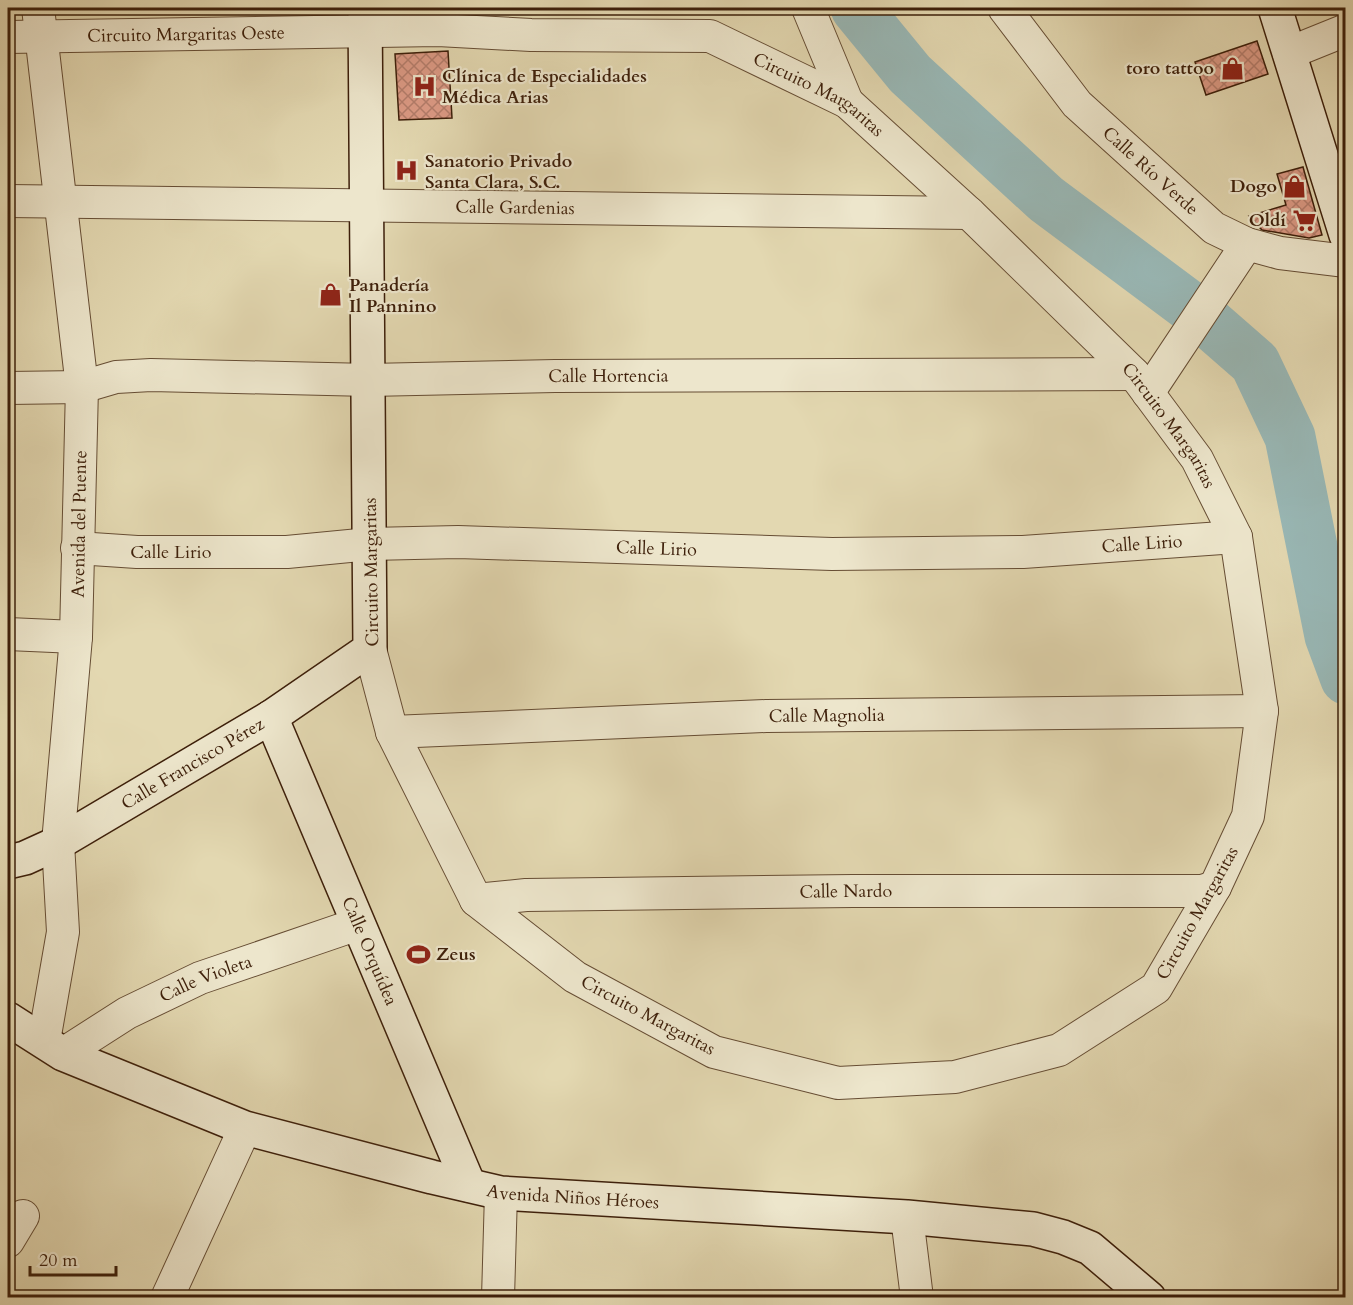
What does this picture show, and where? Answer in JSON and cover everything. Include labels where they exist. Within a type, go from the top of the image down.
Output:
[{"type":"street","points":[[808,8],[847,102]]},
{"type":"street","name":"Calle Río Verde","points":[[1004,8],[1077,104],[1214,228],[1247,244],[1280,253],[1346,261]]},
{"type":"street","points":[[1275,8],[1346,236]]},
{"type":"street","name":"Circuito Margaritas","points":[[365,19],[438,30],[531,35],[710,36],[847,102],[969,213],[1141,383],[1197,459],[1236,537],[1263,711],[1248,816],[1215,887],[1156,988],[1059,1050],[956,1077],[838,1083],[714,1052],[576,977],[476,900],[392,732],[370,649],[365,19]]},
{"type":"street","name":"Circuito Margaritas Oeste","points":[[8,37],[40,22],[365,19]]},
{"type":"street","name":"Avenida del Puente","points":[[40,22],[82,387],[76,637],[58,843],[63,932],[53,1047]]},
{"type":"street","points":[[1289,53],[1346,30]]},
{"type":"street","name":"Calle Gardenias","points":[[8,201],[969,213]]},
{"type":"street","points":[[1141,383],[1190,329],[1247,244]]},
{"type":"street","name":"Calle Hortencia","points":[[8,388],[82,387],[116,377],[151,375],[369,380],[704,375],[1141,383]]},
{"type":"street","name":"Calle Lirio","points":[[77,548],[137,552],[287,552],[370,544],[458,542],[832,554],[1023,552],[1236,537]]},
{"type":"street","points":[[8,634],[76,637]]},
{"type":"street","name":"Calle Francisco Pérez","points":[[8,862],[25,858],[58,843],[271,717],[370,649]]},
{"type":"street","name":"Calle Magnolia","points":[[392,732],[766,716],[1263,711]]},
{"type":"street","name":"Calle Orquídea","points":[[271,717],[469,1185]]},
{"type":"street","name":"Calle Nardo","points":[[476,900],[526,896],[853,891],[1202,891],[1215,887]]},
{"type":"street","name":"Calle Violeta","points":[[53,1047],[200,978],[358,924]]},
{"type":"street","name":"Avenida Niños Héroes","points":[[8,1019],[53,1047],[245,1128],[501,1193],[907,1216],[1016,1227],[1063,1237],[1101,1256],[1149,1298]]},
{"type":"street","points":[[167,1298],[245,1128]]},
{"type":"street","points":[[498,1298],[501,1193]]},
{"type":"street","points":[[907,1216],[917,1298]]},
{"type":"building","name":"toro tattoo","points":[[1257,41],[1268,74],[1206,95],[1195,62]]},
{"type":"building","name":"Clínica de Especialidades Médica Arias","points":[[448,51],[452,118],[399,120],[395,54]]},
{"type":"building","points":[[1303,167],[1322,235],[1309,238],[1262,230],[1249,216],[1286,205],[1277,174]]},
{"type":"waterway","points":[[856,8],[910,74],[1046,199],[1192,308],[1255,363],[1290,437],[1330,636],[1346,679]]},
{"type":"place","name":"toro tattoo","points":[[1232,68]]},
{"type":"place","name":"Clínica de Especialidades Médica Arias","points":[[424,86]]},
{"type":"place","name":"Sanatorio Privado Santa Clara, S.C.","points":[[407,171]]},
{"type":"place","name":"Dogo","points":[[1295,186]]},
{"type":"place","name":"Oldí","points":[[1304,220]]},
{"type":"place","name":"Panadería Il Pannino","points":[[331,295]]},
{"type":"place","name":"Zeus","points":[[418,954]]}]
